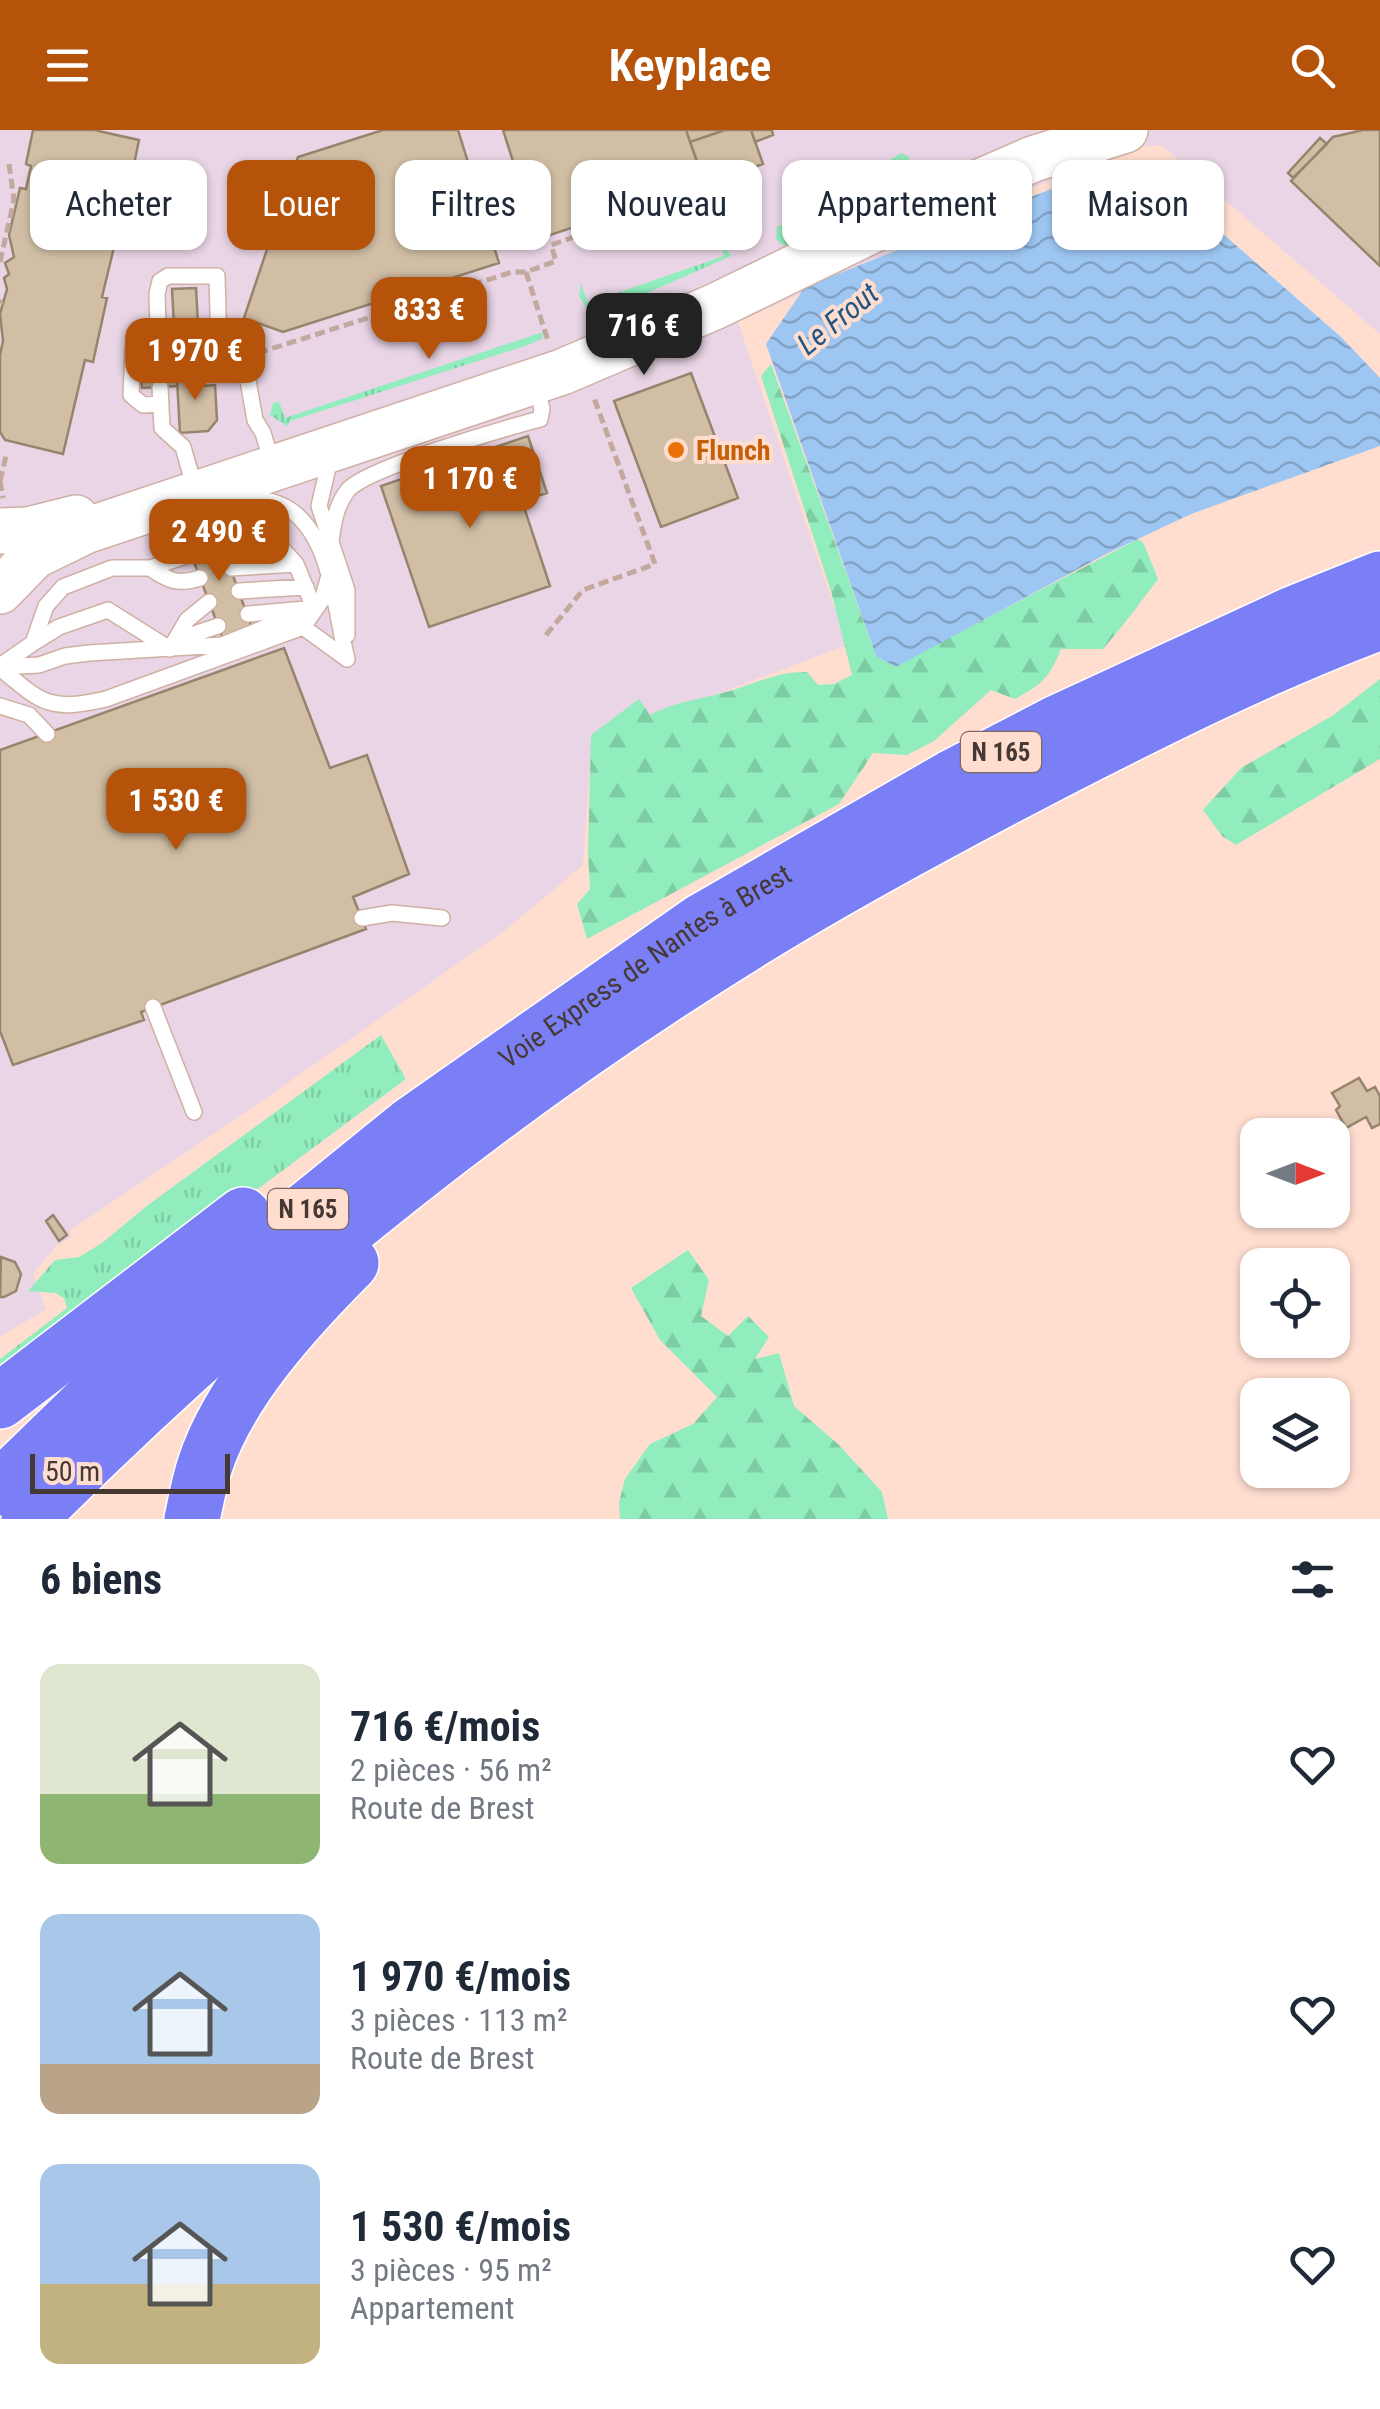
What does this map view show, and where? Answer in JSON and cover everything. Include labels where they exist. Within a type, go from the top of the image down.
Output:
[{"type":"highway","name":"Voie Express de Nantes à Brest","points":[[0,1488],[139,1353],[234,1268],[412,1124],[642,962],[806,860],[1056,723],[1293,614],[1380,580]]},
{"type":"highway","name":"Voie Express de Nantes à Brest","points":[[28,1519],[172,1380],[273,1290],[473,1131],[647,1008],[771,928],[886,862],[1171,713],[1380,622]]},
{"type":"highway","points":[[0,1400],[275,1189],[642,962]]},
{"type":"highway","points":[[192,1519],[205,1464],[232,1408],[278,1342],[473,1131]]},
{"type":"main road","points":[[1017,160],[1049,144],[1125,130]]},
{"type":"main road","points":[[0,591],[25,538],[179,495],[272,462],[554,357],[816,250]]},
{"type":"main road","points":[[272,462],[333,447],[535,382],[834,250]]},
{"type":"lane","points":[[159,356],[157,294],[160,280],[168,276],[217,276],[220,348]]},
{"type":"lane","points":[[272,462],[264,433],[254,420],[245,364],[234,351],[220,348],[159,356],[133,349],[130,395],[143,405],[160,396],[162,428],[183,447],[179,495],[281,505],[304,523],[330,572],[347,660]]},
{"type":"lane","points":[[332,542],[334,518],[344,498],[366,476],[540,419],[542,409],[535,382]]},
{"type":"lane","points":[[333,447],[320,506],[348,590],[347,660]]},
{"type":"lane","points":[[25,538],[46,518],[93,504]]},
{"type":"lane","points":[[222,543],[277,543],[296,564],[314,608]]},
{"type":"lane","points":[[33,643],[46,606],[62,587],[118,566],[150,568],[192,554]]},
{"type":"lane","points":[[230,568],[296,564]]},
{"type":"lane","points":[[150,568],[171,582],[200,578]]},
{"type":"lane","points":[[0,667],[41,701],[92,703],[302,627],[322,600],[330,572]]},
{"type":"lane","points":[[239,591],[306,587]]},
{"type":"lane","points":[[173,645],[187,620],[209,602]]},
{"type":"lane","points":[[248,614],[314,608]]},
{"type":"lane","points":[[0,667],[39,665],[89,653],[222,645],[314,608]]},
{"type":"lane","points":[[0,667],[60,627],[108,610],[173,645]]},
{"type":"lane","points":[[173,645],[218,626]]},
{"type":"lane","points":[[302,627],[347,660]]},
{"type":"lane","points":[[0,706],[29,714],[46,734]]},
{"type":"lane","points":[[362,918],[392,912],[442,918]]},
{"type":"lane","points":[[153,1007],[194,1112]]},
{"type":"path","points":[[0,262],[14,200],[9,164]]},
{"type":"path","points":[[245,364],[250,356],[512,272],[526,272],[556,262],[551,244],[571,237]]},
{"type":"path","points":[[526,272],[541,317]]},
{"type":"path","points":[[546,635],[583,590],[655,564],[582,364]]},
{"type":"path","points":[[0,481],[6,456]]},
{"type":"shaded area","points":[[0,130],[1380,130],[1380,334],[1224,199],[1224,160],[1178,160],[1161,145],[1119,149],[1095,160],[1052,160],[1052,179],[1032,189],[1032,160],[782,160],[782,250],[897,250],[738,322],[847,645],[638,724],[592,735],[583,865],[504,931],[69,1231],[72,1237],[57,1245],[33,1274],[46,1309],[0,1337]]},
{"type":"green space","points":[[901,153],[909,157],[909,160],[890,160]]},
{"type":"green space","points":[[782,224],[782,244],[776,239],[777,227]]},
{"type":"green space","points":[[722,250],[731,256],[597,311],[593,318],[579,296],[581,284],[588,303],[724,256]]},
{"type":"green space","points":[[543,332],[542,339],[525,346],[290,421],[287,426],[270,415],[273,403],[279,402],[285,418]]},
{"type":"green space","points":[[771,364],[876,656],[895,666],[1138,539],[1144,544],[1158,579],[1103,649],[1061,649],[1044,680],[1015,699],[991,690],[934,741],[907,755],[873,753],[839,804],[587,939],[577,904],[590,889],[591,735],[639,699],[650,715],[780,675],[807,672],[818,685],[834,684],[852,675],[831,591],[761,376]]},
{"type":"green space","points":[[1380,679],[1380,759],[1236,845],[1222,836],[1203,810],[1241,768],[1332,716]]},
{"type":"green space","points":[[381,1035],[406,1079],[0,1380],[0,1359],[67,1308],[64,1298],[55,1293],[28,1291],[55,1260],[79,1257],[102,1243]]},
{"type":"green space","points":[[688,1250],[709,1280],[701,1316],[728,1336],[748,1316],[769,1337],[755,1359],[779,1353],[794,1406],[838,1444],[882,1492],[888,1519],[620,1519],[619,1502],[625,1479],[650,1444],[693,1424],[717,1397],[660,1340],[631,1288]]},
{"type":"water","name":"Le Frout","points":[[1052,189],[1052,250],[1224,250],[1224,235],[1341,337],[1380,378],[1380,446],[1191,514],[1106,554],[896,667],[876,656],[766,344],[805,287],[898,250],[1032,250],[1032,197]]},
{"type":"building","points":[[33,130],[94,130],[139,140],[135,160],[30,160],[30,166],[26,164]]},
{"type":"building","points":[[383,130],[458,130],[467,160],[395,160],[395,250],[495,250],[499,263],[283,332],[244,318],[267,250],[375,250],[375,160],[297,160]]},
{"type":"building","points":[[503,130],[686,130],[697,160],[571,160],[571,228],[551,235],[551,160],[513,160]]},
{"type":"building","points":[[686,130],[725,130],[690,142]]},
{"type":"building","points":[[725,130],[751,130],[762,160],[696,160],[690,142]]},
{"type":"building","points":[[751,130],[772,130],[773,135],[755,142]]},
{"type":"building","points":[[1380,130],[1380,266],[1291,181],[1333,137]]},
{"type":"building","points":[[1320,138],[1327,144],[1293,178],[1288,173]]},
{"type":"building","points":[[30,171],[30,250],[113,250],[93,362],[85,360],[63,454],[5,440],[0,432],[0,314],[7,289],[4,278],[9,274],[5,263],[14,257],[9,235],[20,188],[26,189]]},
{"type":"building","points":[[196,288],[198,324],[174,325],[172,289]]},
{"type":"building","points":[[198,324],[199,336],[175,337],[174,325]]},
{"type":"building","points":[[188,361],[189,387],[215,385],[217,420],[208,431],[180,433],[176,362]]},
{"type":"building","points":[[176,362],[177,386],[142,388],[140,363]]},
{"type":"building","name":"Flunch","points":[[691,373],[738,498],[661,527],[614,401]]},
{"type":"building","points":[[528,436],[547,493],[522,501],[550,586],[429,627],[381,486]]},
{"type":"building","points":[[216,529],[252,628],[223,639],[186,541]]},
{"type":"building","points":[[284,648],[330,768],[367,755],[409,874],[353,897],[366,929],[141,1012],[144,1020],[13,1065],[0,1031],[0,750]]},
{"type":"building","points":[[1359,1078],[1367,1091],[1375,1087],[1380,1096],[1380,1124],[1372,1128],[1366,1117],[1350,1126],[1350,1118],[1340,1118],[1336,1110],[1340,1106],[1332,1093]]},
{"type":"building","points":[[53,1215],[67,1235],[59,1241],[46,1221]]},
{"type":"building","points":[[1,1257],[15,1262],[21,1274],[16,1291],[4,1297],[0,1297]]},
{"type":"place","name":"Flunch","points":[[676,450]]}]
